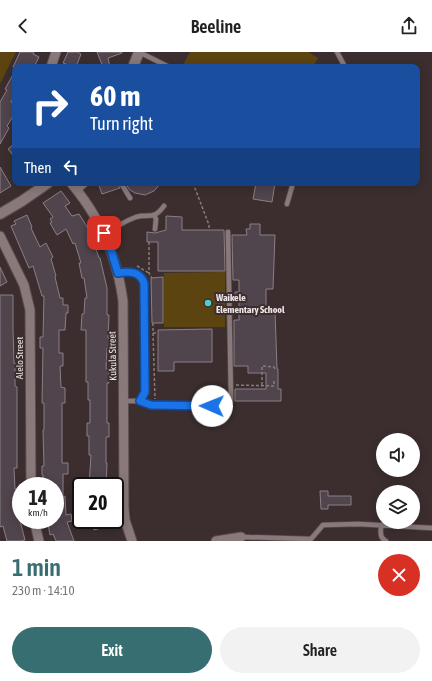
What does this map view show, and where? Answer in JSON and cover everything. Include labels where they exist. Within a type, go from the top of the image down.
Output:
[{"type":"street","points":[[52,64],[56,52]]},
{"type":"street","points":[[134,64],[139,52]]},
{"type":"street","points":[[0,214],[44,186]]},
{"type":"street","name":"Kukula Street","points":[[74,186],[104,233],[118,273],[123,301],[124,507],[125,520],[132,541]]},
{"type":"street","name":"Alelo Street","points":[[0,236],[24,285],[30,310],[31,477]]},
{"type":"street","points":[[36,529],[39,541]]},
{"type":"street","points":[[216,541],[242,537]]},
{"type":"lane","points":[[139,52],[163,64]]},
{"type":"lane","points":[[337,52],[343,64]]},
{"type":"lane","points":[[78,191],[84,186]]},
{"type":"lane","points":[[123,186],[130,198]]},
{"type":"lane","points":[[287,204],[292,186]]},
{"type":"lane","points":[[104,233],[137,217],[154,216],[164,206]]},
{"type":"lane","points":[[154,216],[156,220],[156,229]]},
{"type":"lane","points":[[124,401],[140,401],[151,405],[225,406],[229,404],[231,400],[228,232]]},
{"type":"lane","points":[[118,273],[136,273],[142,278],[144,283],[145,392],[140,401]]},
{"type":"lane","points":[[242,537],[311,540],[323,525],[376,525]]},
{"type":"lane","points":[[420,527],[432,528]]},
{"type":"lane","points":[[381,529],[380,536],[386,541]]},
{"type":"path","points":[[194,186],[209,230]]},
{"type":"path","points":[[149,242],[149,273]]},
{"type":"path","points":[[137,266],[149,273],[152,278]]},
{"type":"path","points":[[153,323],[155,400]]},
{"type":"path","points":[[153,333],[158,333]]},
{"type":"path","points":[[262,386],[262,366],[274,366],[274,369]]},
{"type":"path","points":[[236,379],[235,385],[272,386]]},
{"type":"path","points":[[272,389],[272,386],[274,386],[274,381]]},
{"type":"shaded area","points":[[0,52],[16,52],[0,84]]},
{"type":"shaded area","points":[[190,52],[308,52],[318,58],[315,64],[184,64]]},
{"type":"shaded area","points":[[225,272],[225,327],[164,327],[164,273]]},
{"type":"building","points":[[20,52],[34,52],[33,54],[39,57],[36,64],[14,64]]},
{"type":"building","points":[[68,52],[77,52],[81,54],[77,64],[63,63]]},
{"type":"building","points":[[97,52],[122,52],[108,58],[109,64],[102,64]]},
{"type":"building","points":[[12,76],[12,118],[7,126],[9,128],[0,144],[0,102],[7,90],[5,89]]},
{"type":"building","points":[[12,146],[12,154],[8,149]]},
{"type":"building","points":[[0,167],[11,186],[0,193]]},
{"type":"building","points":[[99,186],[119,186],[120,188],[102,194]]},
{"type":"building","points":[[127,186],[158,186],[154,191],[145,195],[135,193]]},
{"type":"building","points":[[255,186],[275,186],[272,202],[253,199]]},
{"type":"building","points":[[61,191],[70,203],[65,206],[72,216],[79,214],[86,225],[100,258],[107,288],[107,315],[109,315],[108,338],[110,338],[110,348],[107,348],[106,369],[109,369],[109,383],[107,383],[107,423],[109,423],[109,437],[106,437],[106,477],[90,477],[91,455],[89,455],[87,423],[90,423],[90,400],[88,400],[88,382],[86,382],[86,330],[81,330],[85,298],[87,298],[84,278],[82,278],[79,263],[81,263],[75,243],[73,244],[66,229],[57,235],[50,223],[52,222],[50,219],[53,217],[43,203]]},
{"type":"building","points":[[27,215],[40,247],[46,243],[53,257],[51,259],[60,298],[63,298],[63,305],[68,305],[65,330],[59,330],[59,353],[63,353],[63,366],[60,366],[61,387],[65,388],[65,403],[62,403],[62,463],[68,463],[68,474],[63,474],[63,477],[43,477],[42,475],[42,466],[44,466],[44,403],[42,403],[43,348],[40,348],[40,337],[43,337],[44,296],[42,296],[33,266],[29,268],[11,226],[16,224],[14,221]]},
{"type":"building","points":[[166,216],[182,217],[182,230],[224,230],[225,271],[158,271],[158,242],[147,242],[147,232],[155,233],[166,230]]},
{"type":"building","points":[[250,224],[260,224],[260,235],[275,235],[273,289],[266,289],[266,311],[275,311],[278,389],[281,389],[281,401],[235,401],[235,389],[266,389],[266,373],[248,373],[248,366],[234,366],[234,320],[239,320],[239,302],[235,302],[235,292],[239,292],[239,280],[233,280],[232,235],[247,235],[246,229],[250,229]]},
{"type":"building","points":[[0,267],[7,282],[0,286]]},
{"type":"building","points":[[163,277],[163,323],[152,323],[151,278]]},
{"type":"building","points":[[0,295],[13,295],[15,386],[17,387],[17,468],[14,468],[14,477],[12,477],[12,529],[22,529],[25,540],[7,541],[3,526],[0,527]]},
{"type":"building","points":[[212,329],[212,362],[174,362],[174,371],[158,371],[158,330]]},
{"type":"building","points":[[320,491],[328,491],[328,496],[351,496],[351,505],[328,505],[328,509],[321,509]]},
{"type":"building","points":[[65,496],[66,515],[71,514],[72,521],[67,522],[74,541],[56,541],[53,534],[50,535],[49,529],[64,529]]},
{"type":"place","name":"Waikele Elementary School","points":[[208,303]]},
{"type":"route","points":[[104,233],[118,273],[136,273],[140,275],[144,283],[145,392],[140,401],[151,405],[212,406]]}]
